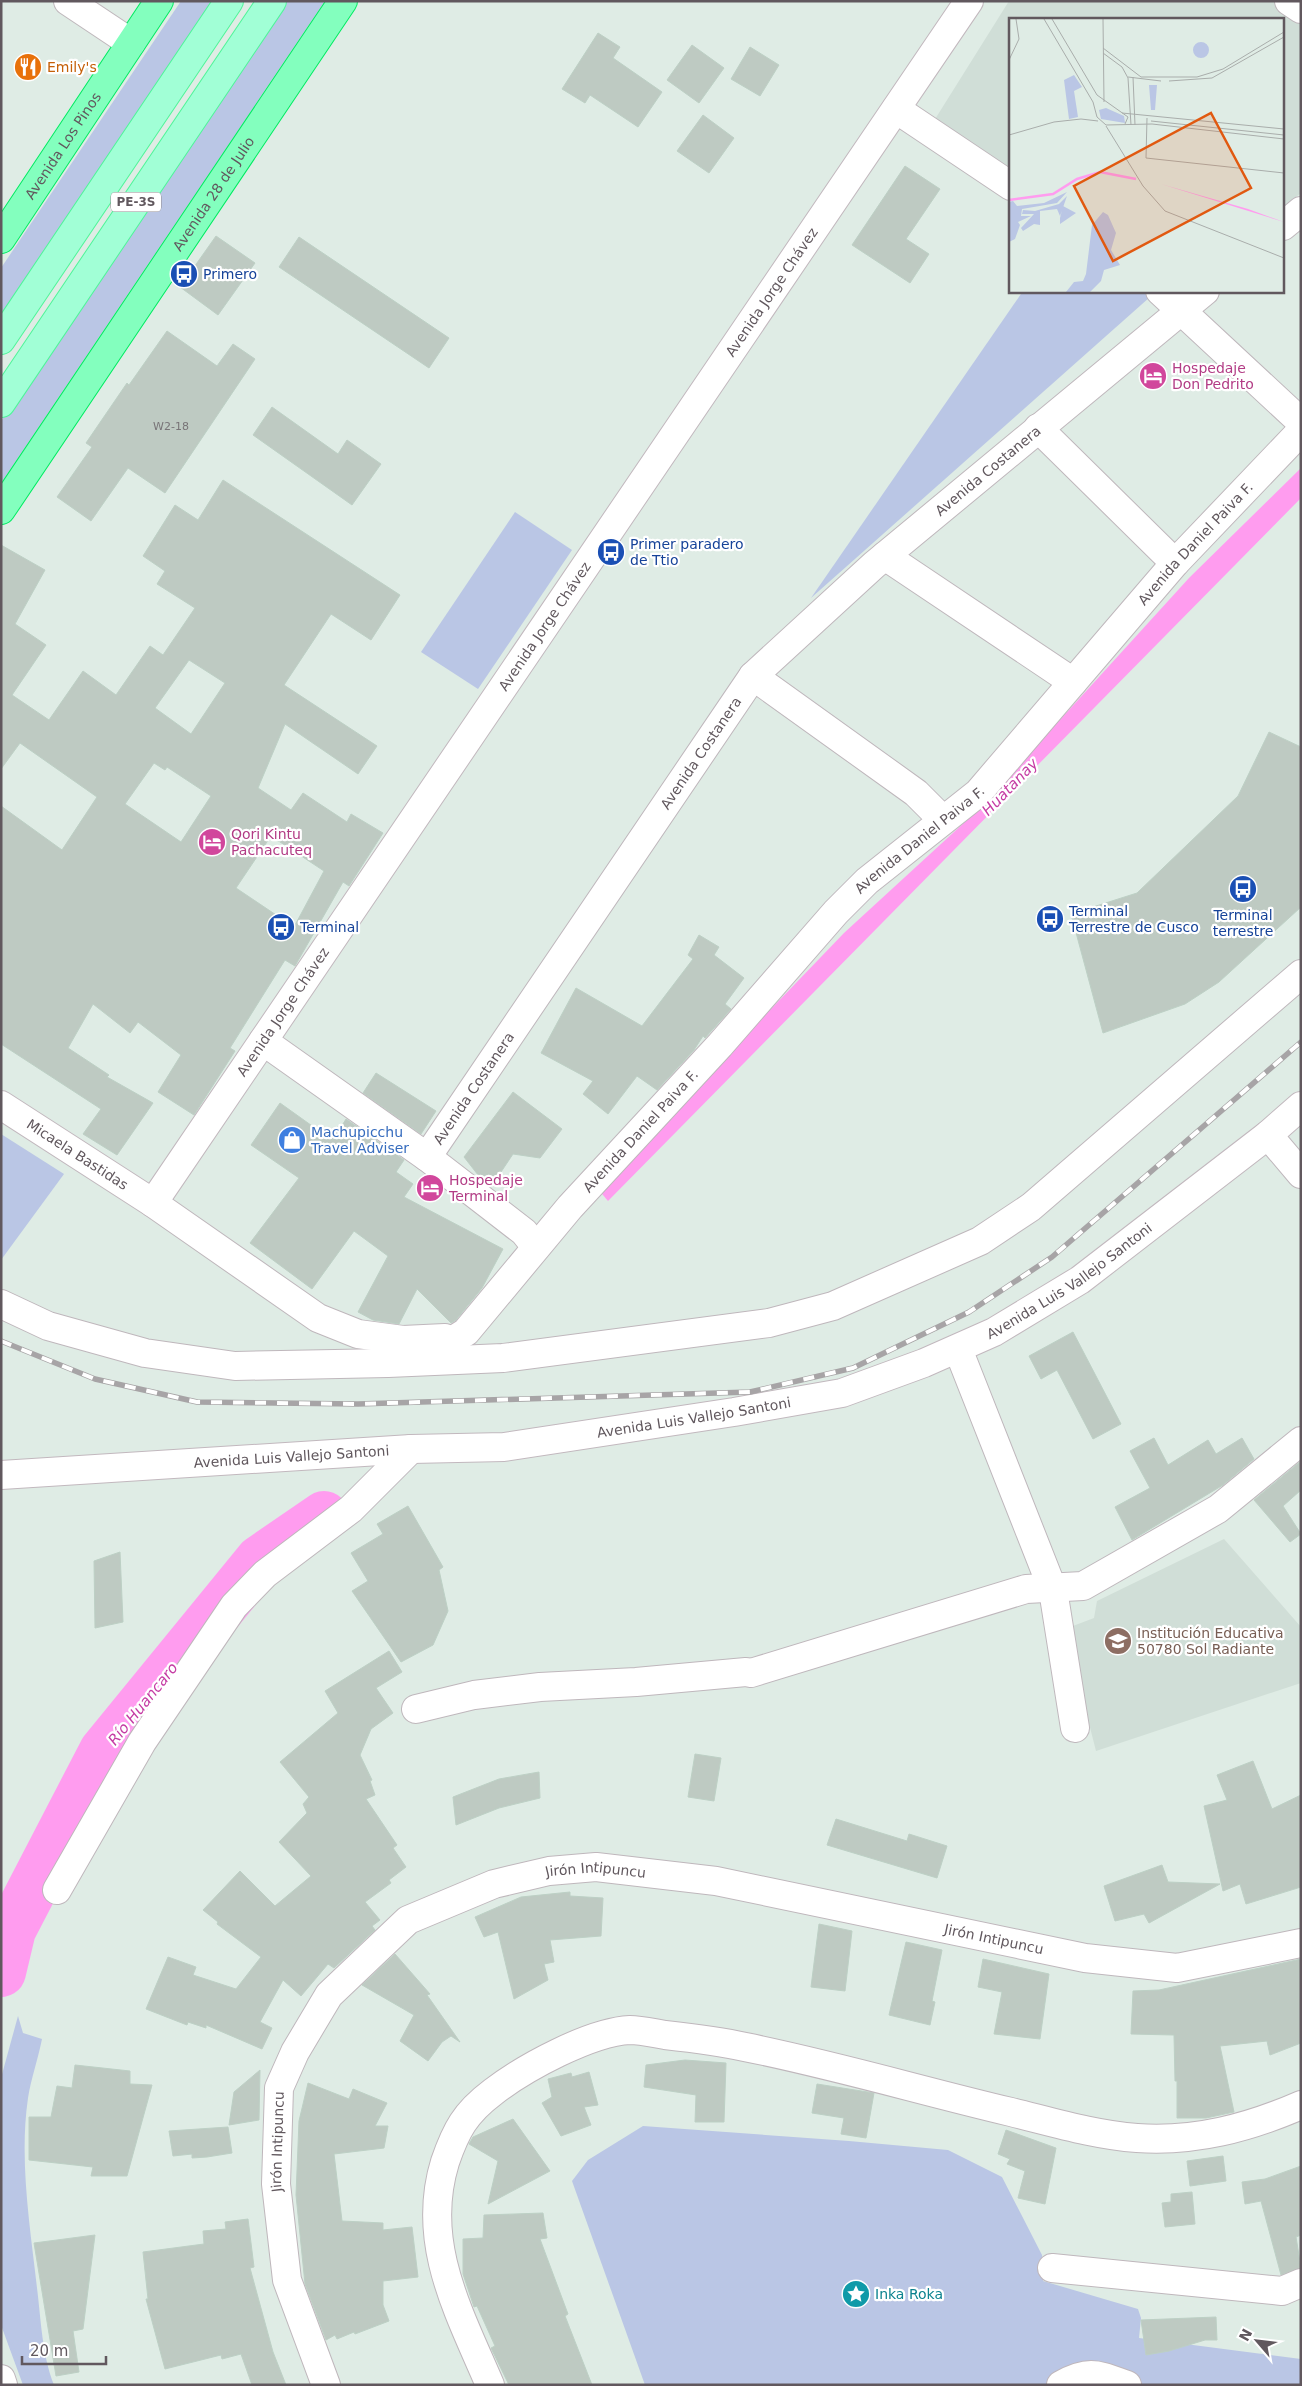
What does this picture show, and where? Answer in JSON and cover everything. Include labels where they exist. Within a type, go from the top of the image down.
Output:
[{"type":"highway","name":"Avenida Los Pinos","points":[[1,239],[9,211],[131,43],[159,1]]},
{"type":"highway","name":"Avenida 28 de Julio","points":[[1,510],[343,1]]},
{"type":"main road","name":"PE-3S","points":[[1,340],[229,1]]},
{"type":"main road","name":"PE-3S","points":[[1,402],[272,1]]},
{"type":"street","points":[[68,1],[131,43]]},
{"type":"street","name":"Avenida Jorge Chávez","points":[[153,1203],[969,1]]},
{"type":"street","points":[[1289,1],[1301,9]]},
{"type":"street","points":[[896,109],[1009,185]]},
{"type":"street","points":[[1284,225],[1301,211]]},
{"type":"street","points":[[1161,292],[1301,422]]},
{"type":"street","name":"Avenida Costanera","points":[[264,1041],[427,1156],[754,676],[885,556],[1204,292]]},
{"type":"street","points":[[1038,428],[1175,563]]},
{"type":"street","name":"Avenida Daniel Paiva F.","points":[[402,1362],[442,1347],[466,1332],[570,1207],[720,1045],[836,912],[874,875],[978,793],[1175,563],[1301,431]]},
{"type":"street","points":[[885,556],[1073,682]]},
{"type":"street","points":[[754,676],[916,793],[943,820]]},
{"type":"street","points":[[1,1304],[48,1326],[145,1354],[235,1366],[503,1358],[769,1323],[833,1306],[980,1241],[1031,1207],[1301,974]]},
{"type":"street","name":"Micaela Bastidas","points":[[1,1105],[153,1203],[318,1318],[358,1334],[403,1340],[435,1340],[466,1332]]},
{"type":"street","name":"Avenida Luis Vallejo Santoni","points":[[1,1475],[411,1449],[504,1447],[734,1412],[842,1393],[994,1332],[1080,1280],[1268,1135],[1301,1106]]},
{"type":"street","points":[[1268,1135],[1301,1174]]},
{"type":"street","points":[[427,1156],[524,1232],[536,1247]]},
{"type":"street","points":[[958,1348],[1053,1590],[1075,1728]]},
{"type":"street","points":[[416,1709],[474,1695],[540,1687],[751,1673],[1026,1589],[1053,1590],[1083,1586],[1218,1509],[1301,1441]]},
{"type":"street","points":[[57,1890],[142,1742],[234,1606],[265,1574],[352,1510],[411,1449]]},
{"type":"street","name":"Jirón Intipuncu","points":[[326,2385],[287,2280],[276,2184],[279,2088],[294,2052],[329,1995],[408,1920],[494,1884],[549,1871],[596,1867],[716,1881],[1085,1958],[1177,1968],[1301,1943]]},
{"type":"street","points":[[490,2385],[458,2310],[440,2258],[436,2225],[438,2185],[455,2133],[478,2104],[509,2080],[586,2040],[629,2030],[718,2041],[818,2061],[931,2093],[1066,2125],[1134,2138],[1172,2139],[1228,2132],[1274,2116],[1301,2104]]},
{"type":"street","points":[[1052,2268],[1282,2291],[1301,2283]]},
{"type":"street","points":[[1061,2385],[1072,2378],[1093,2373],[1127,2385]]},
{"type":"street","points":[[1,2380],[3,2385]]},
{"type":"shaded area","points":[[181,1],[217,1],[1,321],[1,268]]},
{"type":"shaded area","points":[[284,1],[325,1],[1,483],[1,421]]},
{"type":"shaded area","points":[[1009,1],[1274,1],[1301,19],[1301,193],[1284,206],[1284,18],[1009,18],[1009,177],[932,124]]},
{"type":"shaded area","points":[[1022,292],[1142,292],[1150,297],[811,598]]},
{"type":"shaded area","points":[[515,512],[572,550],[478,689],[421,652]]},
{"type":"shaded area","points":[[1,1134],[64,1174],[1,1260]]},
{"type":"shaded area","points":[[1224,1539],[1301,1627],[1301,1683],[1096,1751],[1065,1629],[1094,1618],[1097,1601]]},
{"type":"shaded area","points":[[18,2016],[23,2033],[42,2039],[28,2098],[25,2169],[42,2337],[54,2385],[23,2385],[1,2325],[1,2078]]},
{"type":"shaded area","points":[[643,2126],[948,2150],[1002,2177],[1042,2255],[1043,2281],[1138,2309],[1141,2318],[1139,2338],[1301,2359],[1301,2385],[645,2385],[572,2181],[588,2160]]},
{"type":"water","name":"Huatanay","points":[[1301,468],[1301,498],[608,1201],[598,1189],[844,933],[978,810],[1189,578]]},
{"type":"building","points":[[598,33],[620,47],[613,58],[662,92],[638,127],[590,95],[585,103],[562,89]]},
{"type":"building","points":[[692,45],[724,68],[699,103],[667,80]]},
{"type":"building","points":[[750,47],[779,65],[760,96],[731,79]]},
{"type":"building","points":[[703,115],[734,138],[709,173],[677,151]]},
{"type":"building","points":[[905,166],[940,189],[906,239],[929,254],[910,283],[852,245]]},
{"type":"building","points":[[216,236],[255,263],[218,315],[180,287]]},
{"type":"building","points":[[299,237],[449,338],[429,368],[279,267]]},
{"type":"building","points":[[167,331],[217,366],[233,344],[255,359],[165,493],[128,468],[91,521],[57,497],[92,447],[86,443],[127,383],[129,385]]},
{"type":"building","points":[[272,407],[338,454],[347,440],[381,464],[352,505],[253,435]]},
{"type":"building","points":[[223,480],[400,595],[371,640],[331,614],[284,685],[377,746],[358,774],[285,724],[258,788],[291,810],[303,793],[347,822],[351,814],[383,833],[349,886],[343,882],[295,966],[285,960],[230,1048],[235,1051],[194,1115],[158,1092],[181,1055],[138,1022],[130,1033],[93,1004],[68,1048],[109,1075],[107,1077],[153,1103],[117,1155],[83,1134],[101,1109],[1,1044],[1,806],[62,850],[97,797],[20,743],[1,769],[1,545],[45,570],[15,624],[46,645],[12,695],[49,720],[83,671],[116,695],[150,646],[163,655],[195,608],[157,584],[165,571],[143,556],[175,505],[198,520]],"holes":[[[189,660],[225,683],[191,734],[155,708]],[[154,763],[165,770],[167,767],[211,796],[181,842],[125,804]],[[271,836],[324,871],[294,927],[236,888]]]},
{"type":"building","points":[[1269,732],[1301,747],[1301,907],[1219,982],[1185,1004],[1103,1033],[1071,914],[1137,893],[1238,796]]},
{"type":"building","points":[[699,935],[719,947],[714,955],[744,978],[725,1004],[731,1009],[705,1038],[703,1036],[694,1050],[657,1090],[637,1076],[608,1114],[583,1094],[593,1081],[541,1053],[576,988],[642,1026],[693,959],[688,955]]},
{"type":"building","points":[[376,1073],[436,1111],[421,1134],[363,1093]]},
{"type":"building","points":[[513,1092],[562,1129],[540,1158],[513,1154],[491,1187],[482,1180],[464,1157]]},
{"type":"building","points":[[280,1103],[329,1138],[337,1127],[340,1129],[346,1119],[404,1160],[396,1172],[413,1184],[404,1197],[503,1249],[482,1288],[456,1320],[451,1323],[417,1289],[399,1324],[373,1320],[358,1312],[388,1256],[354,1231],[312,1289],[250,1243],[299,1178],[251,1145]]},
{"type":"building","points":[[1073,1332],[1121,1424],[1093,1439],[1057,1370],[1041,1379],[1029,1356]]},
{"type":"building","points":[[1154,1438],[1168,1465],[1208,1440],[1216,1454],[1242,1438],[1254,1459],[1223,1485],[1132,1540],[1115,1507],[1150,1488],[1130,1451]]},
{"type":"building","points":[[1301,1461],[1301,1490],[1283,1506],[1301,1534],[1290,1542],[1254,1500]]},
{"type":"building","points":[[408,1506],[443,1567],[439,1570],[448,1611],[433,1645],[401,1662],[352,1591],[368,1581],[351,1553],[383,1534],[377,1524]]},
{"type":"building","points":[[120,1552],[123,1622],[95,1628],[94,1561]]},
{"type":"building","points":[[389,1651],[402,1672],[376,1688],[393,1713],[371,1729],[360,1755],[372,1780],[370,1781],[375,1795],[366,1799],[397,1845],[393,1848],[406,1867],[389,1880],[391,1883],[365,1902],[380,1920],[372,1926],[375,1930],[334,1968],[328,1964],[301,1996],[283,1980],[260,2022],[272,2028],[262,2049],[206,2025],[206,2028],[188,2022],[187,2025],[146,2009],[168,1957],[196,1967],[193,1975],[236,1989],[261,1957],[217,1924],[218,1922],[203,1910],[240,1871],[275,1906],[311,1876],[279,1842],[307,1813],[303,1804],[309,1797],[280,1762],[338,1713],[325,1691]]},
{"type":"building","points":[[695,1754],[721,1758],[714,1801],[688,1797]]},
{"type":"building","points":[[1253,1761],[1272,1809],[1301,1795],[1301,1887],[1246,1904],[1240,1884],[1223,1891],[1204,1806],[1227,1800],[1217,1775]]},
{"type":"building","points":[[539,1772],[540,1798],[499,1808],[456,1825],[453,1797],[499,1779]]},
{"type":"building","points":[[836,1819],[907,1841],[909,1834],[947,1846],[937,1878],[827,1845]]},
{"type":"building","points":[[1162,1865],[1168,1882],[1220,1884],[1149,1923],[1144,1914],[1115,1921],[1104,1886]]},
{"type":"building","points":[[570,1892],[570,1896],[603,1898],[601,1936],[550,1940],[554,1962],[544,1964],[548,1980],[514,1999],[498,1932],[484,1937],[475,1917],[521,1897]]},
{"type":"building","points":[[819,1924],[852,1931],[845,1991],[811,1987]]},
{"type":"building","points":[[906,1942],[942,1950],[932,2001],[935,2002],[930,2025],[889,2015]]},
{"type":"building","points":[[395,1954],[430,1994],[427,1995],[460,2042],[451,2036],[442,2042],[428,2061],[400,2041],[414,2015],[362,1985]]},
{"type":"building","points":[[983,1959],[1049,1974],[1040,2039],[994,2034],[1002,1992],[978,1987]]},
{"type":"building","points":[[1301,1959],[1301,2043],[1270,2055],[1267,2041],[1220,2046],[1234,2112],[1206,2118],[1177,2118],[1174,2035],[1131,2034],[1133,1991],[1159,1990]]},
{"type":"building","points":[[685,2060],[726,2063],[724,2122],[695,2122],[696,2095],[644,2087],[646,2065]]},
{"type":"building","points":[[75,2065],[130,2071],[130,2084],[152,2085],[127,2176],[91,2176],[93,2167],[29,2160],[29,2117],[51,2117],[57,2086],[72,2088]]},
{"type":"building","points":[[260,2070],[259,2120],[229,2125],[234,2092]]},
{"type":"building","points":[[589,2072],[598,2105],[584,2107],[591,2125],[561,2136],[542,2103],[552,2097],[548,2079],[571,2073],[572,2077]]},
{"type":"building","points":[[308,2083],[349,2099],[353,2089],[387,2103],[375,2126],[388,2126],[384,2148],[334,2154],[342,2221],[383,2223],[383,2230],[412,2227],[418,2277],[383,2281],[383,2305],[389,2321],[337,2339],[335,2335],[326,2340],[305,2284],[296,2195],[299,2121]]},
{"type":"building","points":[[817,2084],[874,2093],[866,2138],[841,2134],[844,2118],[812,2113]]},
{"type":"building","points":[[513,2119],[550,2171],[488,2204],[498,2161],[469,2144],[473,2137]]},
{"type":"building","points":[[228,2127],[232,2153],[192,2158],[192,2154],[173,2156],[169,2131]]},
{"type":"building","points":[[1006,2130],[1056,2148],[1045,2204],[1018,2198],[1025,2171],[1007,2164],[1010,2159],[998,2154]]},
{"type":"building","points":[[1223,2156],[1226,2181],[1190,2186],[1187,2161]]},
{"type":"building","points":[[1301,2166],[1301,2235],[1296,2237],[1301,2268],[1281,2275],[1261,2201],[1245,2204],[1242,2182],[1265,2179]]},
{"type":"building","points":[[1192,2192],[1195,2224],[1165,2227],[1162,2203],[1171,2202],[1171,2194]]},
{"type":"building","points":[[543,2213],[547,2238],[540,2239],[568,2314],[565,2316],[592,2385],[509,2385],[491,2348],[495,2346],[477,2306],[474,2307],[463,2274],[463,2239],[483,2238],[484,2215]]},
{"type":"building","points":[[248,2219],[254,2267],[250,2268],[273,2352],[286,2385],[252,2385],[241,2354],[222,2359],[221,2355],[165,2369],[146,2299],[148,2299],[143,2252],[204,2244],[203,2231],[226,2229],[225,2222]]},
{"type":"building","points":[[95,2235],[83,2329],[73,2331],[79,2372],[56,2376],[34,2243]]},
{"type":"building","points":[[1216,2317],[1217,2340],[1205,2340],[1169,2351],[1146,2355],[1141,2320]]},
{"type":"waterway","name":"Río Huancaro","points":[[1,1972],[11,1930],[104,1751],[260,1560],[324,1516]]},
{"type":"railway","points":[[1,1341],[95,1379],[197,1402],[358,1404],[750,1392],[853,1368],[969,1312],[1052,1257],[1301,1042]]},
{"type":"place","name":"Emily's","points":[[28,67]]},
{"type":"place","name":"Primero","points":[[184,274]]},
{"type":"place","name":"Hospedaje Don Pedrito","points":[[1153,376]]},
{"type":"place","name":"Primer paradero de Ttio","points":[[611,552]]},
{"type":"place","name":"Qori Kintu Pachacuteq","points":[[212,842]]},
{"type":"place","name":"Terminal terrestre","points":[[1243,889]]},
{"type":"place","name":"Terminal Terrestre de Cusco","points":[[1050,919]]},
{"type":"place","name":"Terminal","points":[[281,927]]},
{"type":"place","name":"Machupicchu Travel Adviser","points":[[292,1140]]},
{"type":"place","name":"Hospedaje Terminal","points":[[430,1188]]},
{"type":"place","name":"Institución Educativa 50780 Sol Radiante","points":[[1118,1641]]},
{"type":"place","name":"Inka Roka","points":[[856,2294]]}]
